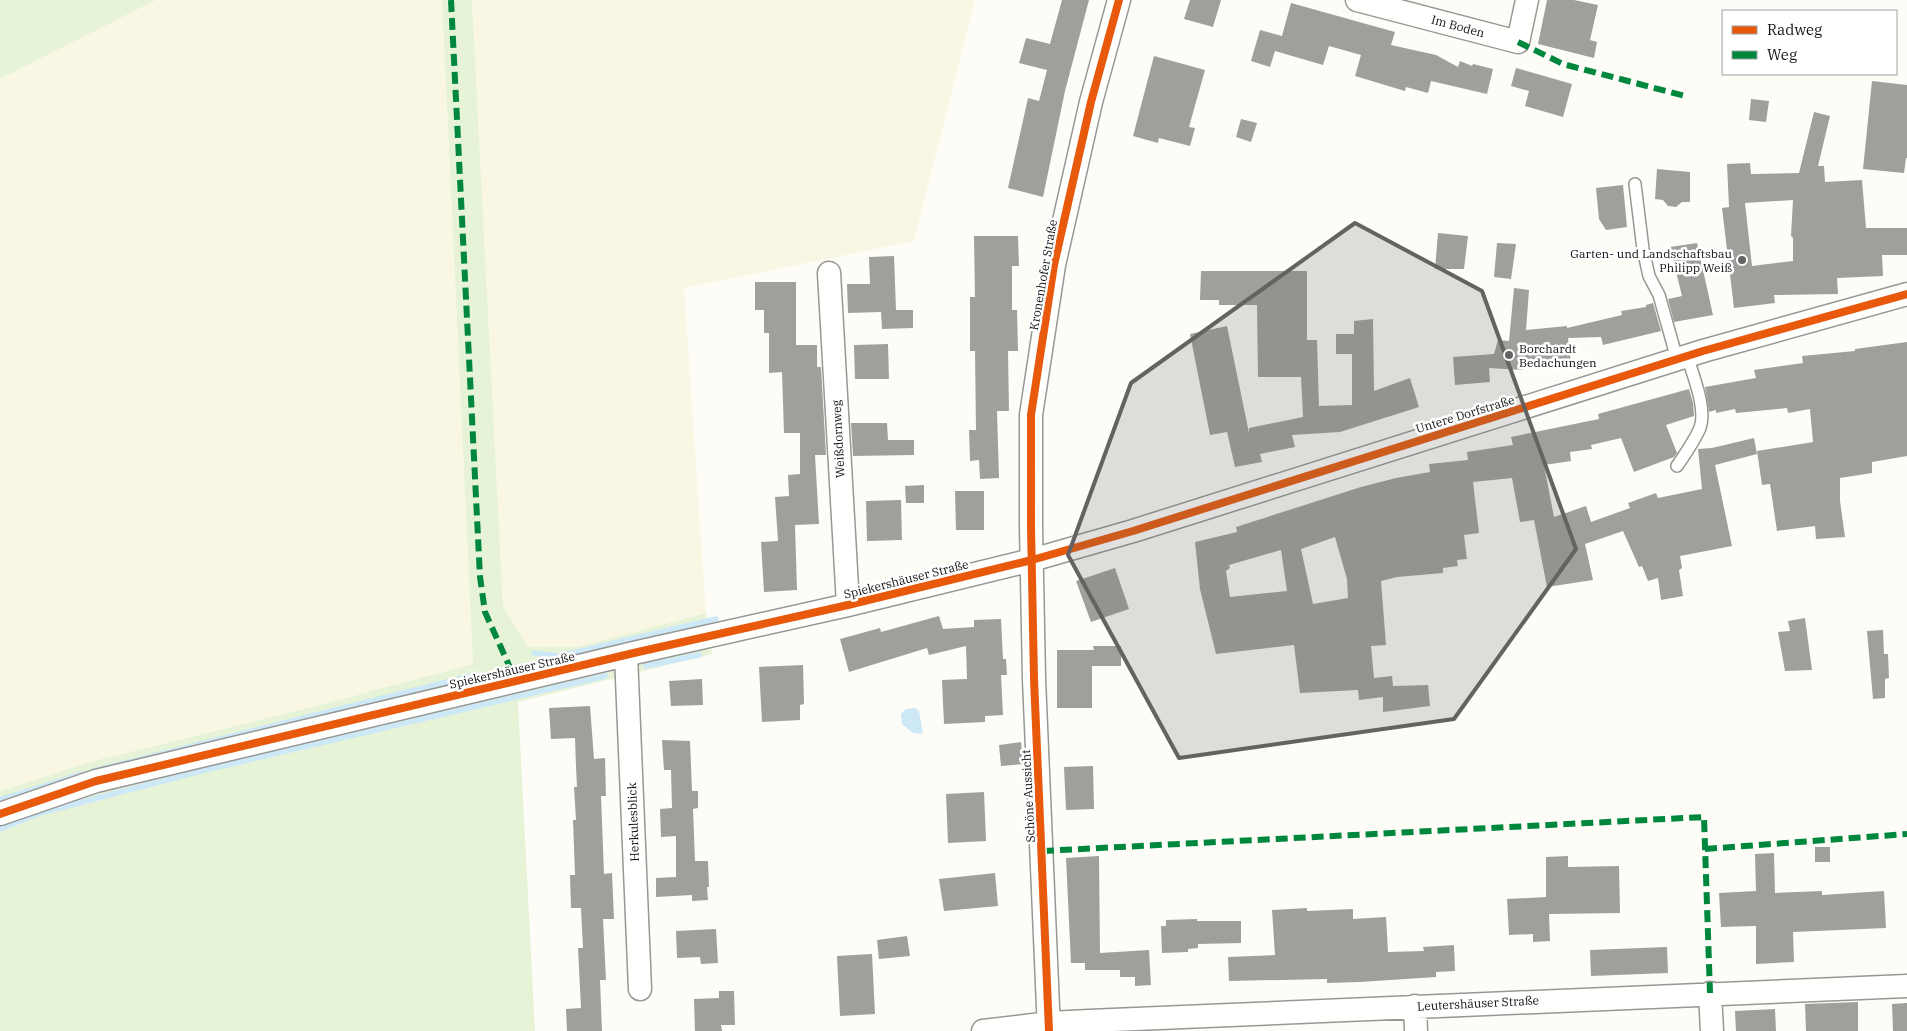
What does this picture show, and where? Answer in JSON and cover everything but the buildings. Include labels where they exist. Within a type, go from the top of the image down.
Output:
[{"type":"street","name":"Kronenhofer Straße","points":[[1032,560],[1031,415],[1054,265],[1091,102],[1119,0]]},
{"type":"street","name":"Im Boden","points":[[1357,0],[1518,42],[1527,0]]},
{"type":"street","name":"Weißdornweg","points":[[829,273],[848,605]]},
{"type":"street","name":"Untere Dorfstraße","points":[[1032,560],[1133,531],[1682,357],[1907,294]]},
{"type":"street","name":"Spiekershäuser Straße","points":[[0,814],[96,781],[626,654],[848,605],[1032,560]]},
{"type":"street","name":"Schöne Aussicht","points":[[1032,560],[1034,680],[1049,1027]]},
{"type":"street","name":"Herkulesblick","points":[[626,654],[640,989]]},
{"type":"street","name":"Leutershäuser Straße","points":[[1049,1027],[1415,1006],[1907,986]]},
{"type":"street","points":[[1710,993],[1712,1031]]},
{"type":"street","points":[[1415,1006],[1416,1031]]},
{"type":"street","points":[[983,1031],[1049,1027]]},
{"type":"lane","points":[[1635,184],[1643,249],[1649,276],[1659,295],[1703,416],[1694,439],[1677,466]]},
{"type":"highlighted area","points":[[1355,223],[1482,291],[1576,549],[1454,719],[1179,758],[1068,555],[1131,383]]},
{"type":"shaded area","points":[[156,0],[442,0],[473,664],[297,711],[97,760],[0,791],[0,79]]},
{"type":"shaded area","points":[[472,0],[975,0],[914,241],[684,288],[706,613],[578,647],[528,647],[503,606]]},
{"type":"green space","points":[[0,0],[156,0],[0,79]]},
{"type":"green space","points":[[442,0],[472,0],[503,606],[528,647],[578,647],[706,613],[712,654],[518,702],[535,1031],[0,1031],[0,791],[97,760],[297,711],[473,664]]},
{"type":"water","points":[[915,708],[919,711],[923,734],[913,733],[902,724],[901,714],[906,709]]},
{"type":"waterway","points":[[534,653],[560,656],[716,619]]},
{"type":"waterway","points":[[646,666],[699,655]]},
{"type":"waterway","points":[[93,771],[471,676]]},
{"type":"waterway","points":[[0,829],[40,813],[205,770],[605,676]]},
{"type":"waterway","points":[[0,800],[82,774]]},
{"type":"marked path","points":[[451,0],[480,577],[485,612],[516,681]]},
{"type":"marked path","points":[[1518,42],[1563,64],[1685,96]]},
{"type":"marked path","points":[[1042,851],[1704,817],[1710,993]]},
{"type":"marked path","points":[[1705,849],[1907,834]]},
{"type":"cycle path","points":[[1049,1031],[1034,679],[1031,415],[1054,265],[1091,102],[1119,0]]},
{"type":"cycle path","points":[[0,814],[96,781],[638,652],[848,605],[1032,560],[1133,531],[1703,351],[1907,294]]},
{"type":"place","name":"Garten- und Landschaftsbau Philipp Weiß","points":[[1742,260]]},
{"type":"place","name":"Borchardt Bedachungen","points":[[1509,355]]}]
